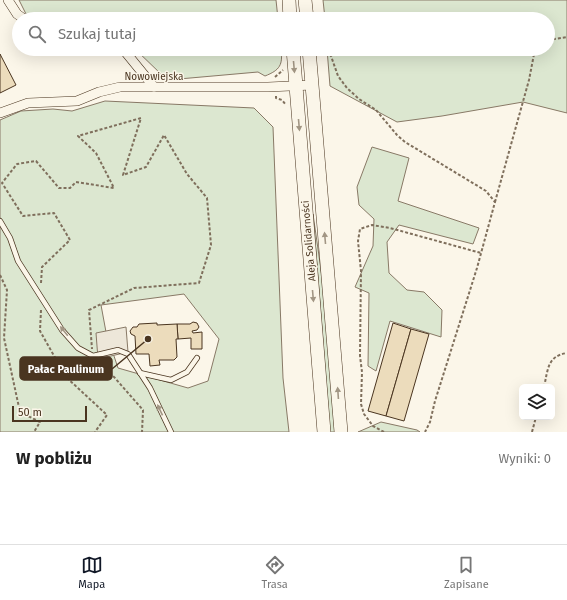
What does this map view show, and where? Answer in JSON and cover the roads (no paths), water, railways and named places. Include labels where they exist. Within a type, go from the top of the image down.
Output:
[{"type":"main road","points":[[289,0],[290,12]]},
{"type":"main road","points":[[305,0],[306,12]]},
{"type":"main road","name":"Aleja Solidarności","points":[[294,56],[324,432]]},
{"type":"main road","name":"Aleja Solidarności","points":[[314,56],[312,85],[341,432]]},
{"type":"street","points":[[8,0],[16,12]]},
{"type":"street","points":[[128,56],[154,87]]},
{"type":"street","name":"Nowowiejska","points":[[0,113],[28,103],[77,101],[109,89],[312,85]]},
{"type":"lane","points":[[0,221],[10,238],[18,261],[66,334],[78,348],[93,356],[118,350],[128,354],[150,388],[171,432]]},
{"type":"lane","points":[[140,373],[171,380],[187,372],[196,358]]},
{"type":"place","name":"Pałac Paulinum","points":[[148,339]]}]
